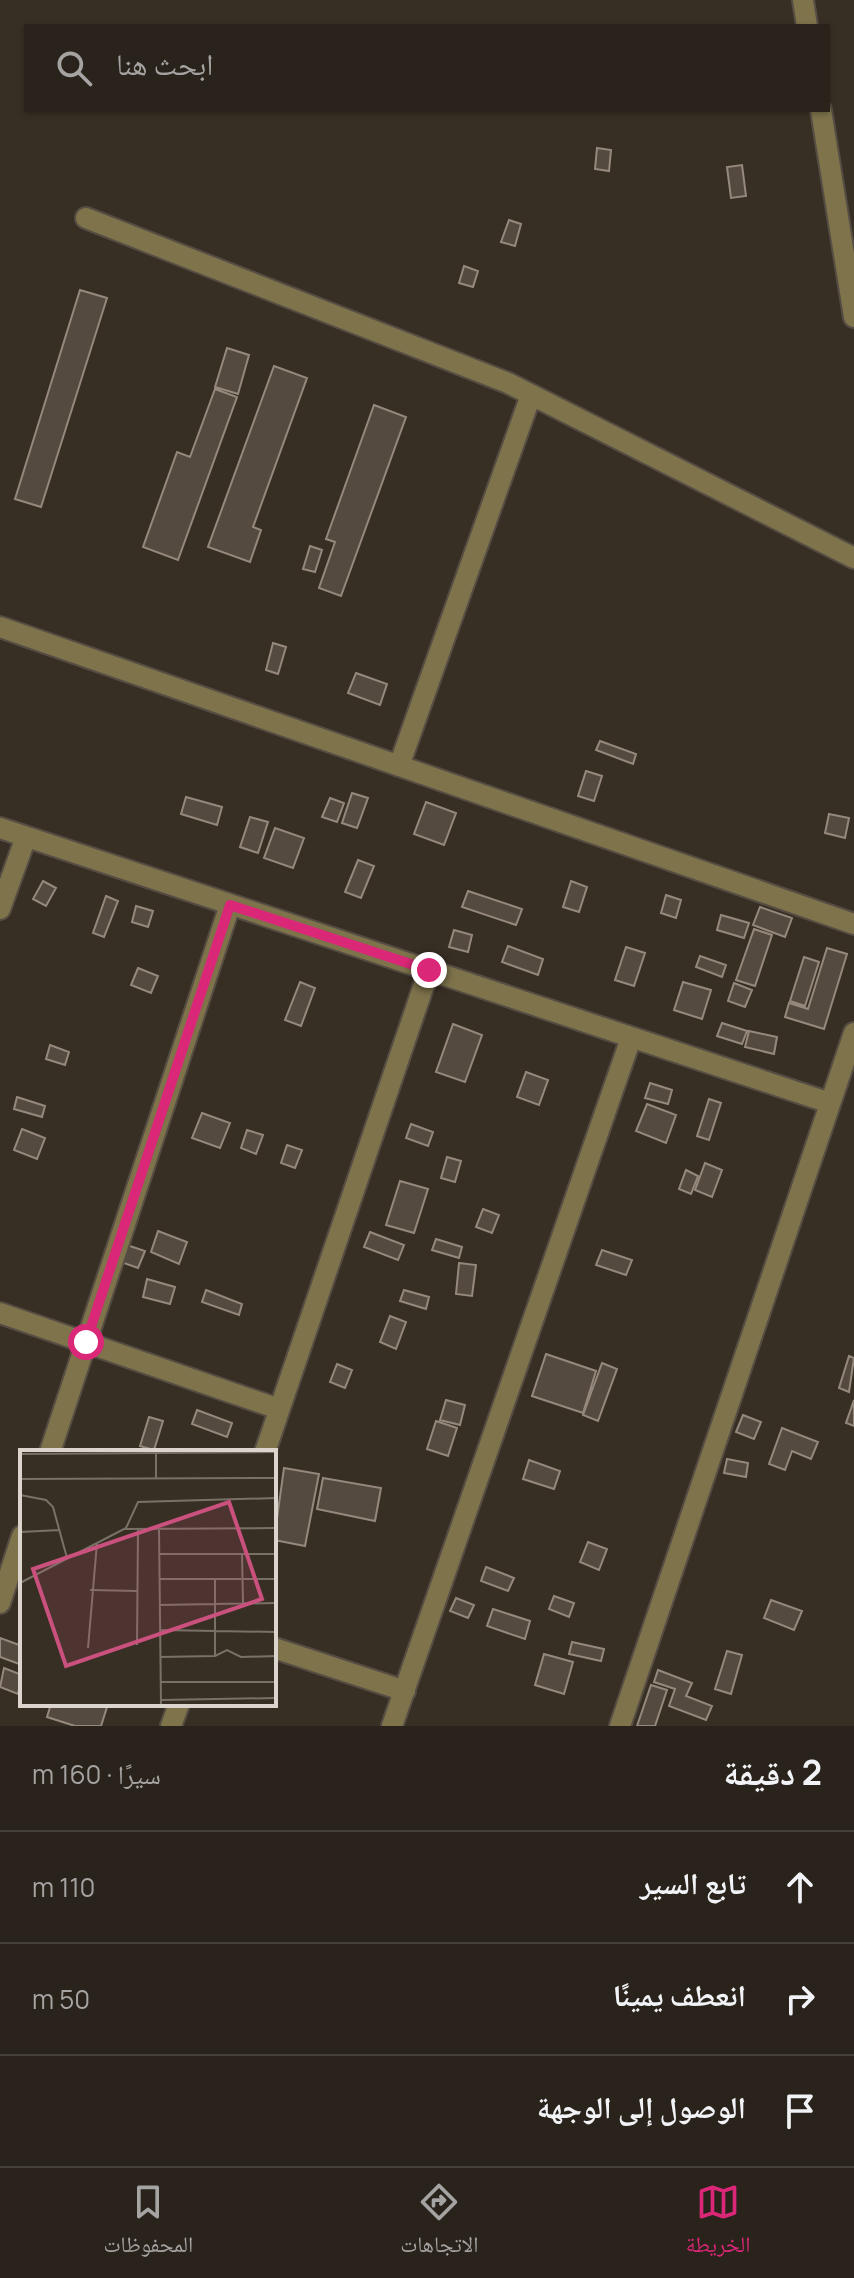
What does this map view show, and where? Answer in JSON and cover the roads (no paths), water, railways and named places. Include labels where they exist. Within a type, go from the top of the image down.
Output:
[{"type":"street","points":[[803,0],[807,24]]},
{"type":"street","points":[[821,112],[853,307]]},
{"type":"street","points":[[86,218],[531,395],[854,558]]},
{"type":"street","points":[[399,766],[531,395]]},
{"type":"street","points":[[0,627],[854,924]]},
{"type":"street","points":[[0,828],[830,1103]]},
{"type":"street","points":[[0,909],[26,837]]},
{"type":"street","points":[[51,1450],[230,905]]},
{"type":"street","points":[[266,1450],[429,970]]},
{"type":"street","points":[[620,1726],[854,1033]]},
{"type":"street","points":[[392,1726],[631,1038]]},
{"type":"street","points":[[0,1313],[279,1409]]},
{"type":"street","points":[[0,1603],[18,1564]]},
{"type":"street","points":[[276,1649],[405,1691]]},
{"type":"street","points":[[171,1726],[178,1706]]}]
